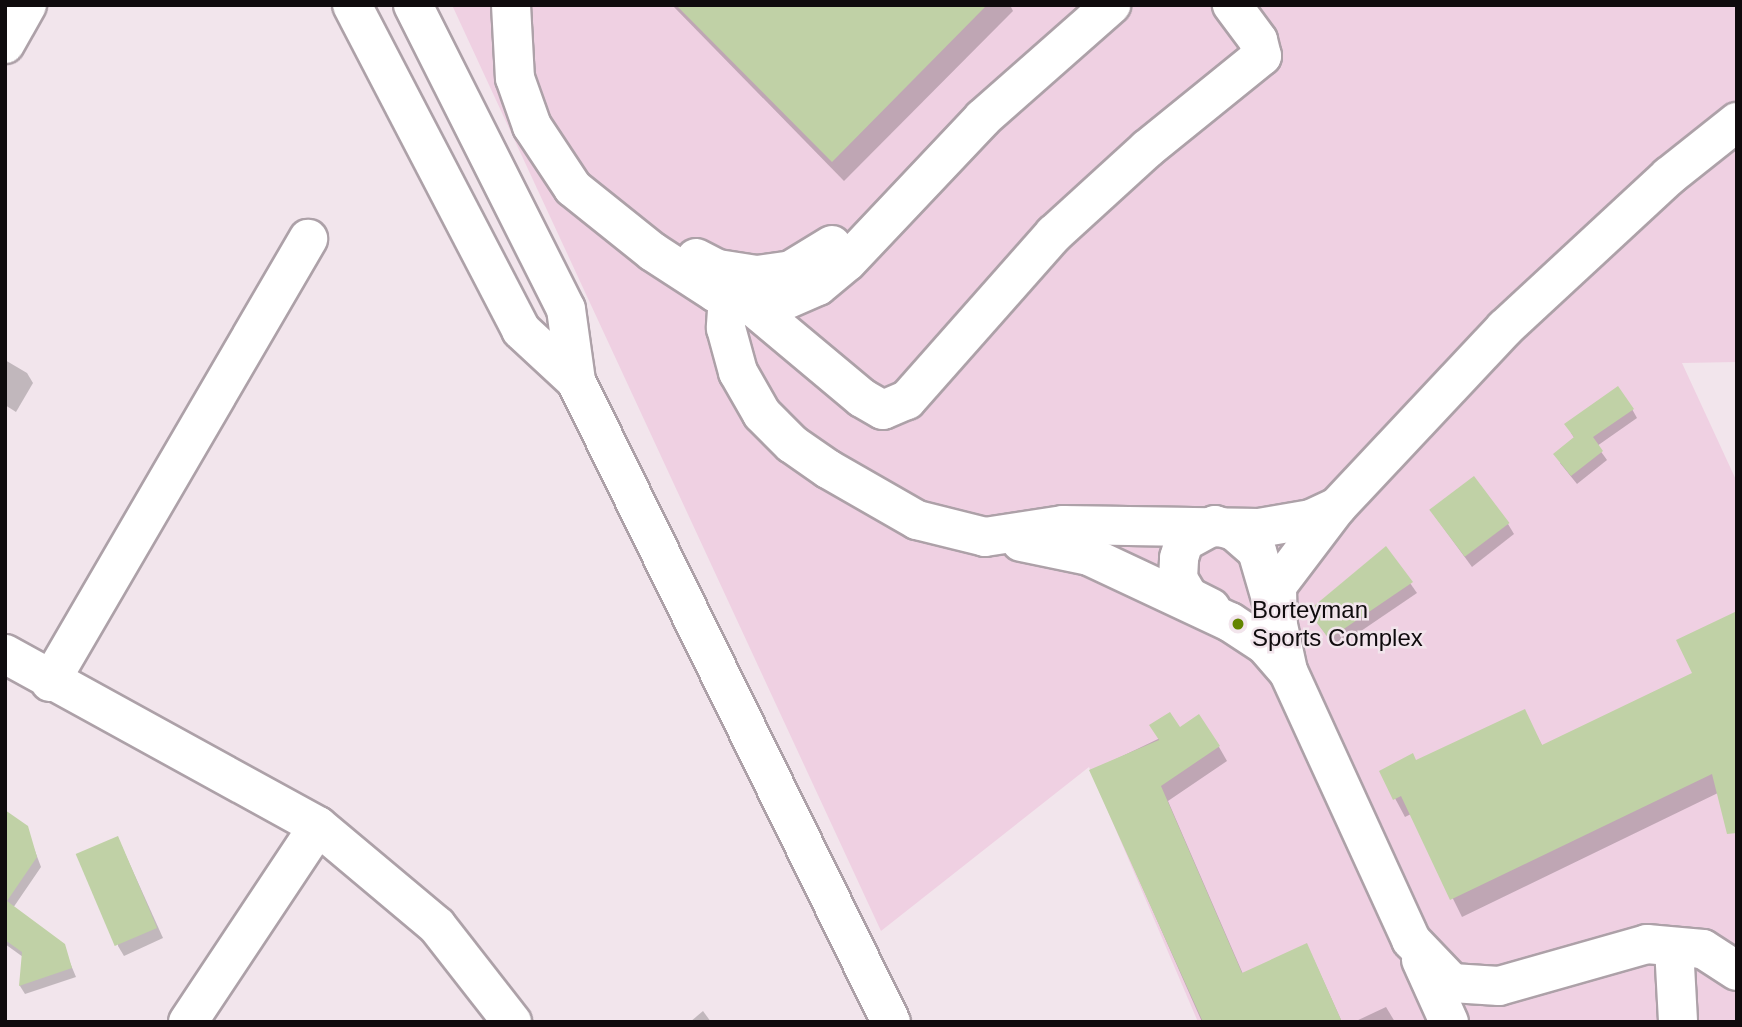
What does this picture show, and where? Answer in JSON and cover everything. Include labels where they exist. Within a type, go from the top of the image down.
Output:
[{"type":"street","points":[[5,44],[27,5]]},
{"type":"street","points":[[352,5],[521,330],[576,380]]},
{"type":"street","points":[[511,5],[515,78],[532,126],[551,160],[594,208],[653,252],[737,299],[862,398],[883,410],[907,400],[1054,234],[1147,149],[1262,57],[1258,40],[1232,5]]},
{"type":"street","points":[[530,5],[540,90],[559,131],[588,173],[633,217],[688,254],[718,270],[757,275],[791,270],[822,254],[993,84],[1086,5]]},
{"type":"street","points":[[737,299],[780,302],[818,286],[847,262],[983,118],[1111,5]]},
{"type":"street","points":[[418,10],[566,309],[576,380],[891,1022]]},
{"type":"street","points":[[1277,647],[1277,586],[1337,507],[1505,328],[1669,176],[1737,122]]},
{"type":"street","points":[[50,682],[308,239]]},
{"type":"street","points":[[737,299],[726,328],[738,372],[762,414],[792,444],[916,520],[985,537],[1089,556],[1277,647]]},
{"type":"street","points":[[985,537],[1063,526],[1215,525],[1259,528],[1311,519],[1337,507]]},
{"type":"street","points":[[1277,647],[1189,597],[1178,579],[1184,542],[1215,525],[1234,531],[1257,551],[1267,579],[1277,647],[1450,1022]]},
{"type":"street","points":[[1217,611],[1247,606],[1262,593],[1267,579]]},
{"type":"street","points":[[5,654],[50,682],[318,825],[437,926],[512,1022]]},
{"type":"street","points":[[188,1022],[318,825]]},
{"type":"street","points":[[1411,940],[1452,983],[1499,986],[1647,944],[1703,949],[1737,971]]},
{"type":"street","points":[[1674,947],[1678,1022]]},
{"type":"shaded area","name":"Borteyman Sports Complex","points":[[452,5],[1737,5],[1737,362],[1682,363],[1737,482],[1737,1022],[1198,1022],[1089,767],[881,931]]},
{"type":"building","points":[[676,5],[987,5],[832,162]]},
{"type":"building","points":[[1618,386],[1634,409],[1593,437],[1603,451],[1571,476],[1553,454],[1574,437],[1564,424]]},
{"type":"building","points":[[1474,476],[1510,523],[1465,557],[1429,510]]},
{"type":"building","points":[[1386,546],[1413,582],[1329,639],[1308,611]]},
{"type":"building","points":[[1737,611],[1737,833],[1727,834],[1712,774],[1450,900],[1401,796],[1393,800],[1379,771],[1413,753],[1416,760],[1525,709],[1542,745],[1692,673],[1676,640]]},
{"type":"building","points":[[1170,712],[1180,727],[1199,714],[1220,746],[1161,786],[1242,973],[1307,943],[1342,1022],[1203,1022],[1089,770],[1159,740],[1149,725]]},
{"type":"building","points":[[5,810],[28,826],[37,857],[7,901],[65,944],[72,968],[19,986],[22,952],[5,940]]},
{"type":"building","points":[[118,836],[157,928],[115,946],[76,854]]},
{"type":"place","name":"Borteyman Sports Complex","points":[[1238,624]]}]
